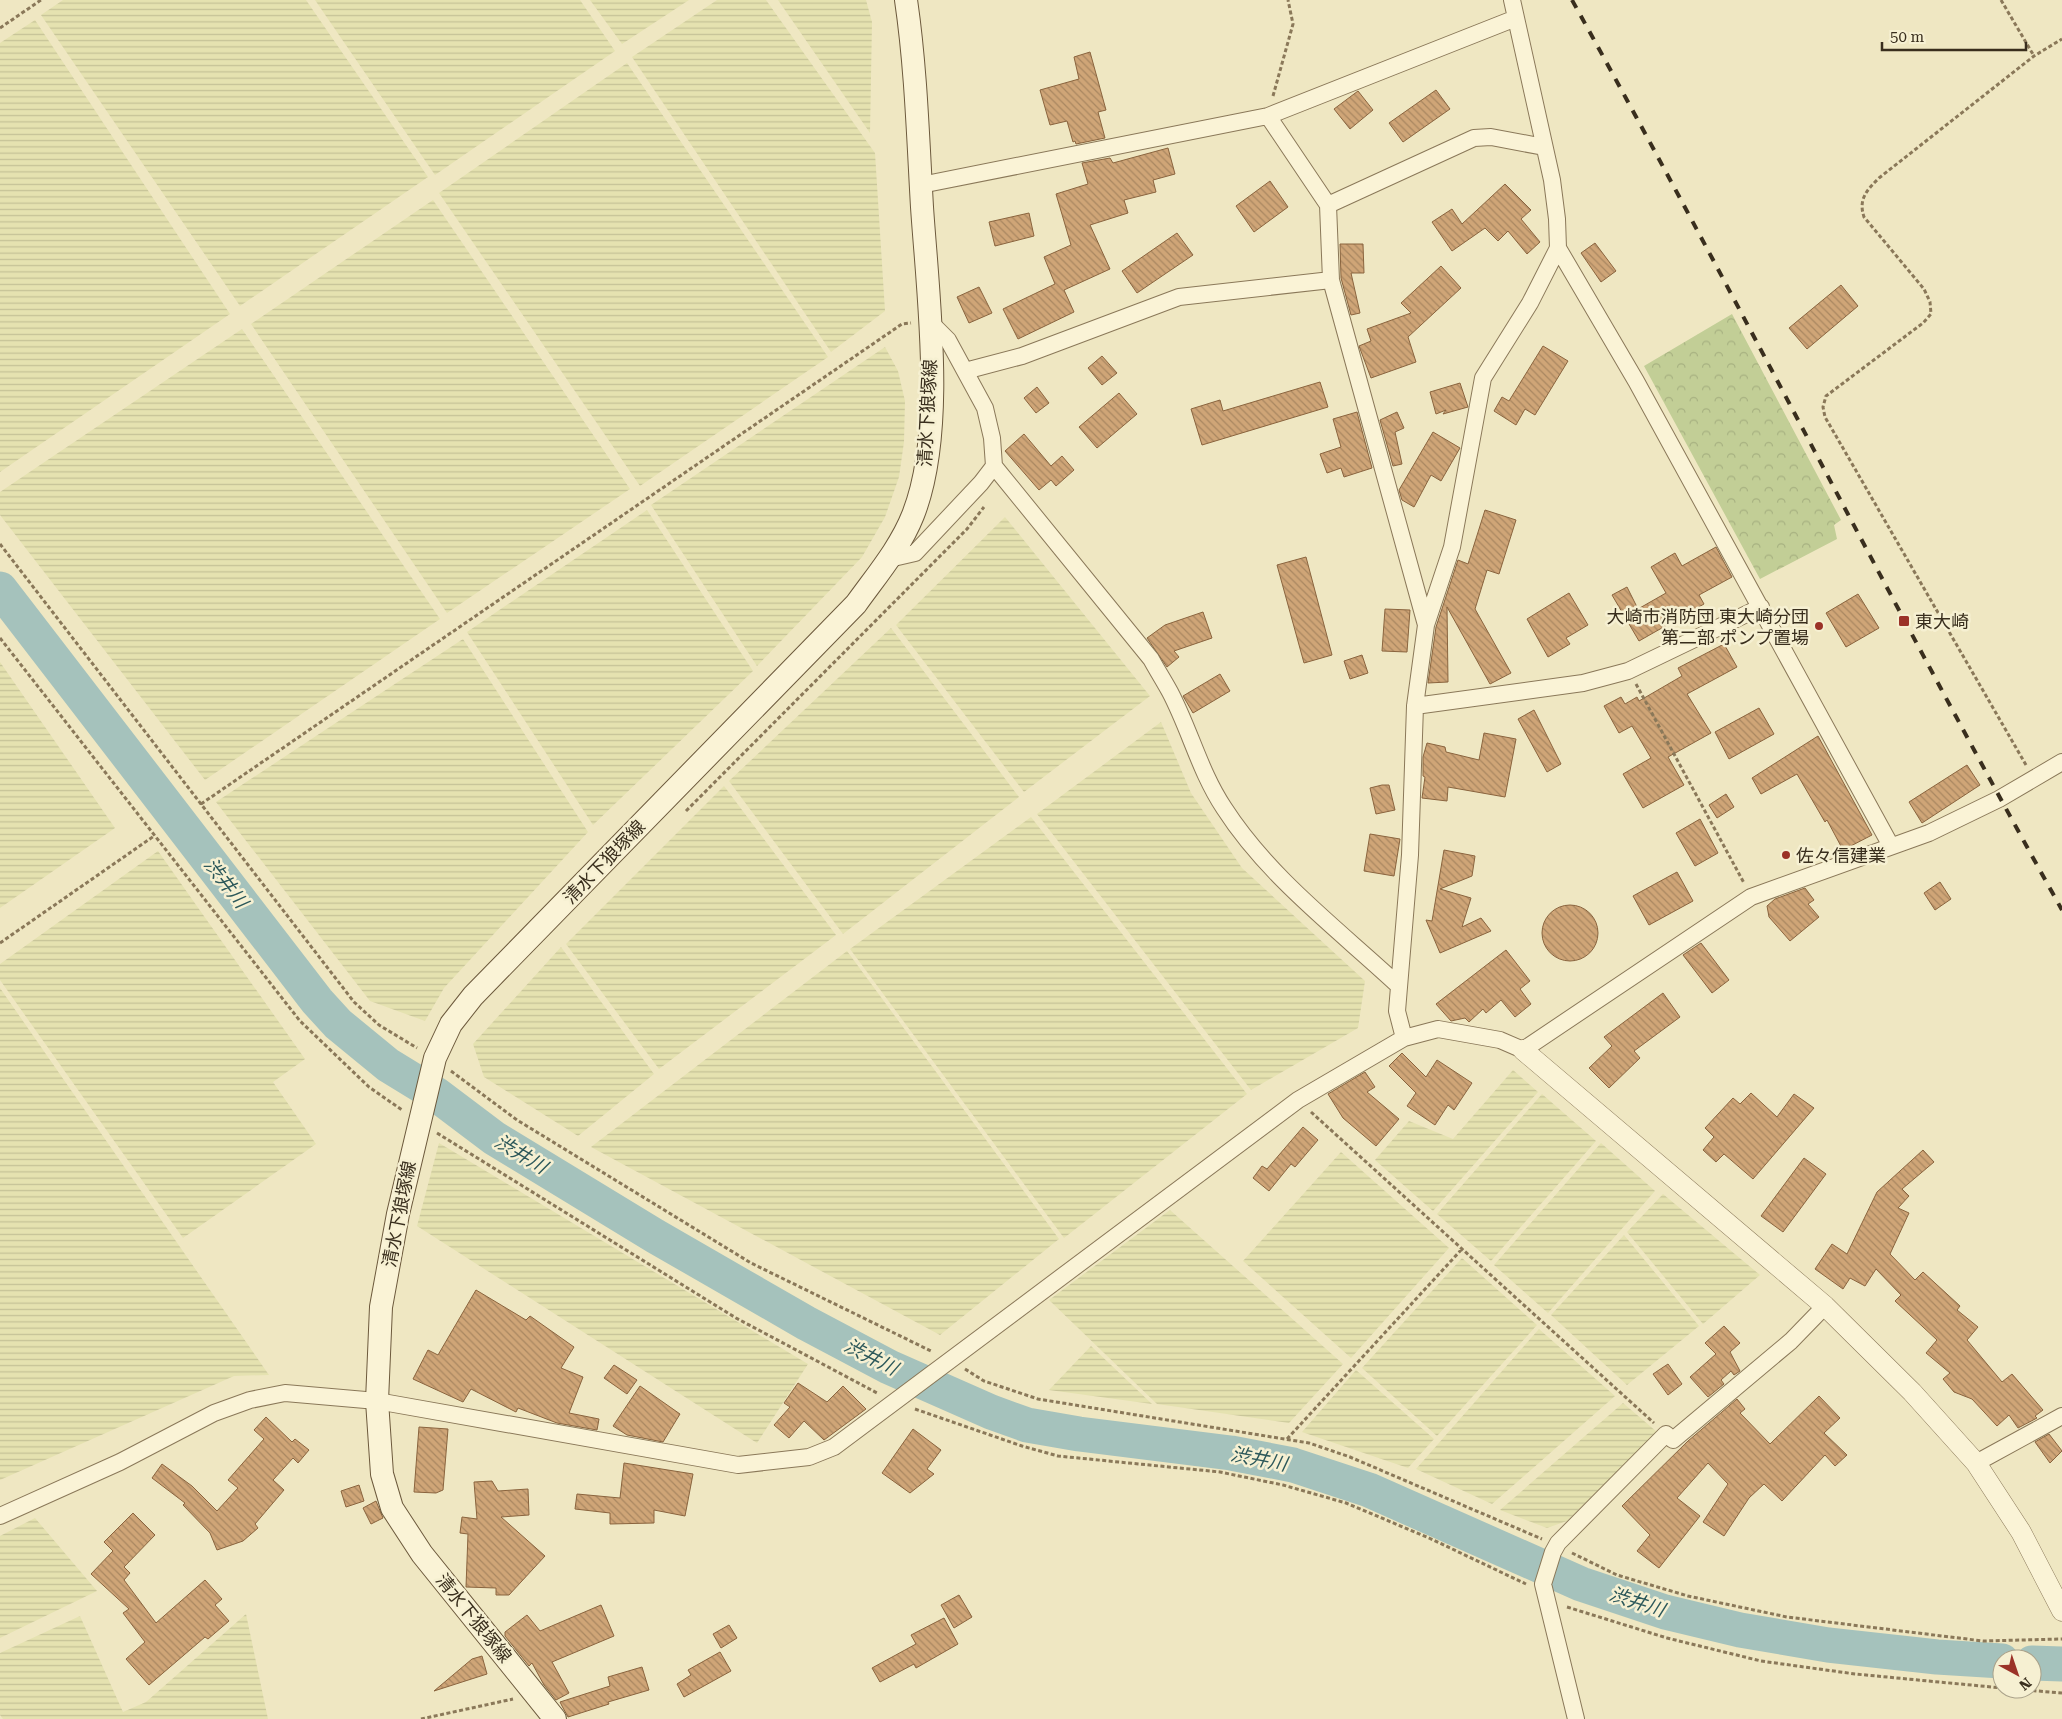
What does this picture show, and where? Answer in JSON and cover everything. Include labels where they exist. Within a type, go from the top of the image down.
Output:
[{"type":"main road","name":"清水下狼塚線","points":[[555,1719],[422,1554],[392,1508],[382,1474],[377,1401],[381,1307],[398,1214],[420,1113],[443,1067],[452,1024],[472,996],[856,604],[888,559],[913,516],[924,476],[929,437],[931,386],[930,321],[910,28],[906,0]]},
{"type":"street","points":[[1512,0],[1544,147],[1557,219],[1558,248],[1636,381],[1892,846]]},
{"type":"street","points":[[921,185],[1268,116],[1516,18]]},
{"type":"street","points":[[1268,116],[1328,205],[1330,280],[1426,626]]},
{"type":"street","points":[[1328,205],[1474,138],[1491,137],[1544,147]]},
{"type":"street","points":[[1404,1038],[1397,1011],[1410,855],[1416,706],[1426,626],[1452,547],[1469,446],[1483,378],[1530,303],[1558,248]]},
{"type":"street","points":[[965,371],[1022,356],[1179,297],[1330,280]]},
{"type":"street","points":[[930,321],[948,340],[985,408],[992,438],[994,466],[1150,659],[1170,692],[1209,781],[1224,809],[1284,881],[1399,986]]},
{"type":"street","points":[[888,559],[915,553],[981,483],[994,466]]},
{"type":"street","points":[[1416,706],[1583,683],[1628,671],[1761,607]]},
{"type":"street","points":[[1524,1050],[1751,898],[1929,833],[2062,762]]},
{"type":"street","points":[[0,1516],[120,1462],[214,1413],[250,1400],[286,1393],[377,1401],[738,1465],[809,1457],[834,1447],[900,1399],[1298,1100],[1404,1038],[1438,1029],[1500,1040],[1524,1050],[1825,1306],[1912,1392],[1976,1463],[2021,1532],[2062,1611]]},
{"type":"street","points":[[1576,1719],[1544,1588],[1555,1548],[1666,1434],[1673,1440],[1791,1341],[1825,1306]]},
{"type":"street","points":[[1976,1463],[2062,1416]]},
{"type":"path","points":[[0,28],[41,0]]},
{"type":"path","points":[[1268,116],[1293,24],[1288,0]]},
{"type":"path","points":[[2001,0],[2034,56]]},
{"type":"path","points":[[2034,778],[1825,416],[1823,407],[1826,396],[1923,323],[1931,314],[1930,302],[1924,290],[1864,217],[1860,206],[1866,192],[1879,178],[2034,56],[2062,39]]},
{"type":"path","points":[[201,804],[902,324],[930,321]]},
{"type":"path","points":[[679,817],[980,515],[987,502],[981,483]]},
{"type":"path","points":[[0,544],[354,1002],[379,1025],[443,1067],[517,1120],[751,1264],[984,1381],[1038,1399],[1309,1443],[1350,1457],[1542,1539],[1555,1548],[1617,1575],[1688,1596],[1787,1617],[1983,1641],[2062,1639]]},
{"type":"path","points":[[0,638],[300,1021],[369,1087],[420,1113],[736,1318],[900,1399],[1022,1446],[1058,1456],[1220,1472],[1283,1485],[1346,1503],[1544,1588]]},
{"type":"path","points":[[1628,671],[1751,898]]},
{"type":"path","points":[[0,943],[154,836]]},
{"type":"path","points":[[1298,1100],[1666,1434]]},
{"type":"path","points":[[1287,1439],[1462,1249]]},
{"type":"path","points":[[1549,1611],[1568,1607],[1667,1638],[1761,1661],[1855,1674],[1992,1687]]},
{"type":"path","points":[[421,1719],[509,1701],[532,1690]]},
{"type":"path","points":[[2042,1691],[2062,1693]]},
{"type":"shaded area","points":[[63,0],[306,0],[428,177],[240,306],[41,15]]},
{"type":"shaded area","points":[[315,0],[580,0],[615,51],[435,175]]},
{"type":"shaded area","points":[[590,0],[689,0],[622,44]]},
{"type":"shaded area","points":[[717,0],[766,0],[875,153],[885,311],[831,352],[632,57]]},
{"type":"shaded area","points":[[778,0],[866,0],[872,22],[870,133]]},
{"type":"shaded area","points":[[35,20],[230,314],[0,472],[0,43]]},
{"type":"shaded area","points":[[627,63],[828,357],[640,486],[439,193]]},
{"type":"shaded area","points":[[433,200],[630,489],[447,613],[251,324]]},
{"type":"shaded area","points":[[242,329],[440,619],[205,780],[0,515],[0,492]]},
{"type":"shaded area","points":[[885,347],[898,371],[905,401],[904,442],[899,477],[885,517],[862,557],[757,666],[651,505]]},
{"type":"shaded area","points":[[647,510],[753,671],[593,825],[467,632]]},
{"type":"shaded area","points":[[1005,517],[1150,696],[1024,792],[896,625]]},
{"type":"shaded area","points":[[891,628],[1019,797],[843,934],[729,781]]},
{"type":"shaded area","points":[[463,639],[588,832],[444,988],[425,1021],[370,1001],[216,802]]},
{"type":"shaded area","points":[[0,662],[115,828],[0,908]]},
{"type":"shaded area","points":[[1161,722],[1191,793],[1242,868],[1365,981],[1358,1028],[1251,1090],[1037,814]]},
{"type":"shaded area","points":[[724,786],[836,935],[659,1069],[566,944]]},
{"type":"shaded area","points":[[1031,817],[1247,1094],[1064,1238],[850,949]]},
{"type":"shaded area","points":[[158,851],[305,1059],[273,1082],[316,1144],[183,1238],[0,980],[0,964]]},
{"type":"shaded area","points":[[561,947],[654,1074],[578,1136],[484,1077],[473,1044]]},
{"type":"shaded area","points":[[847,951],[1059,1239],[940,1335],[591,1147]]},
{"type":"shaded area","points":[[0,988],[269,1375],[234,1376],[0,1480]]},
{"type":"shaded area","points":[[1513,1070],[1538,1092],[1433,1211],[1375,1160],[1409,1121],[1453,1139]]},
{"type":"shaded area","points":[[1542,1094],[1596,1141],[1491,1261],[1437,1214]]},
{"type":"shaded area","points":[[439,1143],[808,1364],[757,1443],[417,1226]]},
{"type":"shaded area","points":[[1601,1143],[1655,1191],[1548,1313],[1494,1265]]},
{"type":"shaded area","points":[[1341,1152],[1449,1248],[1351,1358],[1243,1261]]},
{"type":"shaded area","points":[[1663,1194],[1760,1275],[1703,1324],[1627,1232]]},
{"type":"shaded area","points":[[1170,1210],[1343,1364],[1289,1423],[1157,1404],[1049,1300]]},
{"type":"shaded area","points":[[1624,1235],[1699,1326],[1627,1385],[1551,1315]]},
{"type":"shaded area","points":[[1462,1258],[1537,1325],[1437,1436],[1362,1368]]},
{"type":"shaded area","points":[[1539,1329],[1615,1396],[1492,1504],[1416,1469]]},
{"type":"shaded area","points":[[1091,1346],[1152,1404],[1049,1390]]},
{"type":"shaded area","points":[[1356,1370],[1434,1439],[1408,1468],[1302,1432]]},
{"type":"shaded area","points":[[1623,1403],[1657,1432],[1567,1521],[1547,1528],[1500,1510]]},
{"type":"shaded area","points":[[35,1518],[97,1591],[0,1638],[0,1536]]},
{"type":"shaded area","points":[[246,1614],[268,1719],[3,1719],[0,1715],[0,1653],[80,1616],[123,1712],[146,1702]]},
{"type":"green space","points":[[1732,314],[1841,520],[1834,525],[1837,539],[1760,579],[1644,366]]},
{"type":"building","points":[[1090,52],[1106,110],[1098,112],[1105,138],[1076,144],[1075,141],[1073,142],[1067,121],[1050,125],[1040,90],[1079,79],[1074,57]]},
{"type":"building","points":[[1436,90],[1450,109],[1403,142],[1389,123]]},
{"type":"building","points":[[1358,91],[1373,110],[1350,129],[1334,109]]},
{"type":"building","points":[[1168,148],[1175,174],[1153,180],[1156,192],[1124,200],[1128,213],[1090,225],[1110,269],[1064,290],[1074,312],[1018,339],[1003,309],[1055,284],[1044,257],[1071,245],[1056,194],[1088,184],[1082,163],[1110,158],[1113,163]]},
{"type":"building","points":[[1270,181],[1288,207],[1254,232],[1236,206]]},
{"type":"building","points":[[1505,184],[1531,210],[1521,219],[1540,242],[1527,254],[1508,231],[1498,241],[1485,228],[1452,251],[1432,222],[1452,209],[1462,224]]},
{"type":"building","points":[[1029,213],[1034,236],[995,246],[989,222]]},
{"type":"building","points":[[1177,233],[1193,255],[1137,293],[1122,271]]},
{"type":"building","points":[[1595,243],[1616,271],[1601,282],[1581,253]]},
{"type":"building","points":[[1340,244],[1363,244],[1364,273],[1351,273],[1360,313],[1351,315],[1341,278]]},
{"type":"building","points":[[1441,266],[1461,288],[1408,337],[1416,362],[1371,378],[1359,346],[1371,341],[1367,329],[1411,313],[1401,303]]},
{"type":"building","points":[[1841,285],[1858,306],[1807,349],[1789,328]]},
{"type":"building","points":[[979,287],[992,313],[969,323],[957,297]]},
{"type":"building","points":[[1543,346],[1568,361],[1535,415],[1525,409],[1516,425],[1494,411],[1502,397],[1509,401]]},
{"type":"building","points":[[1102,356],[1117,373],[1102,385],[1088,368]]},
{"type":"building","points":[[1320,382],[1328,407],[1202,445],[1191,409],[1220,400],[1223,411]]},
{"type":"building","points":[[1460,383],[1468,407],[1443,414],[1446,410],[1436,414],[1430,392]]},
{"type":"building","points":[[1037,387],[1049,403],[1036,413],[1024,398]]},
{"type":"building","points":[[1119,393],[1137,414],[1097,448],[1079,427]]},
{"type":"building","points":[[1357,412],[1372,468],[1344,477],[1341,468],[1327,473],[1320,454],[1341,447],[1333,419]]},
{"type":"building","points":[[1397,412],[1404,428],[1395,432],[1402,464],[1393,466],[1380,420]]},
{"type":"building","points":[[1433,432],[1460,448],[1441,481],[1431,475],[1414,507],[1402,500],[1399,490]]},
{"type":"building","points":[[1024,434],[1051,466],[1062,456],[1074,470],[1056,486],[1051,480],[1039,490],[1005,451]]},
{"type":"building","points":[[1485,510],[1516,520],[1499,574],[1487,570],[1475,609],[1511,673],[1490,684],[1447,607],[1448,682],[1428,683],[1436,627],[1458,560],[1468,564]]},
{"type":"building","points":[[1716,547],[1732,577],[1699,595],[1704,604],[1639,641],[1612,595],[1627,587],[1638,609],[1666,593],[1651,567],[1675,553],[1682,566]]},
{"type":"building","points":[[1306,557],[1332,655],[1304,663],[1277,565]]},
{"type":"building","points":[[1569,593],[1588,625],[1566,638],[1570,644],[1548,657],[1527,619]]},
{"type":"building","points":[[1858,594],[1879,628],[1846,647],[1826,613]]},
{"type":"building","points":[[1385,609],[1410,610],[1407,652],[1382,651]]},
{"type":"building","points":[[1203,612],[1212,638],[1174,651],[1179,657],[1167,667],[1147,638],[1165,625]]},
{"type":"building","points":[[1724,644],[1737,667],[1687,694],[1711,733],[1668,757],[1684,785],[1643,808],[1623,774],[1651,758],[1632,726],[1619,733],[1604,706],[1621,697],[1625,704],[1637,697],[1639,701],[1682,676],[1678,668]]},
{"type":"building","points":[[1362,655],[1368,673],[1350,679],[1344,661]]},
{"type":"building","points":[[1220,674],[1230,691],[1193,713],[1183,696]]},
{"type":"building","points":[[1759,708],[1774,734],[1729,759],[1715,732]]},
{"type":"building","points":[[1534,710],[1561,764],[1547,772],[1518,719]]},
{"type":"building","points":[[1484,733],[1516,739],[1505,797],[1448,787],[1447,801],[1422,798],[1425,777],[1423,776],[1423,757],[1427,743],[1445,747],[1446,752],[1479,760]]},
{"type":"building","points":[[1818,736],[1872,835],[1843,850],[1827,820],[1825,822],[1797,774],[1761,794],[1752,778]]},
{"type":"building","points":[[1967,765],[1980,785],[1922,823],[1909,802]]},
{"type":"building","points":[[1389,785],[1395,810],[1376,814],[1370,788]]},
{"type":"building","points":[[1726,794],[1734,807],[1717,818],[1709,805]]},
{"type":"building","points":[[1700,819],[1718,853],[1695,866],[1676,833]]},
{"type":"building","points":[[1370,834],[1400,839],[1394,876],[1364,871]]},
{"type":"building","points":[[1444,850],[1475,856],[1472,876],[1440,889],[1471,898],[1462,927],[1481,918],[1491,931],[1440,953],[1426,920],[1432,921]]},
{"type":"building","points":[[1677,872],[1693,901],[1649,925],[1633,896]]},
{"type":"building","points":[[1940,882],[1951,899],[1935,910],[1924,893]]},
{"type":"building","points":[[1805,888],[1814,900],[1808,904],[1819,917],[1790,941],[1769,917],[1767,906],[1775,899]]},
{"type":"building","points":[[1564,905],[1576,905],[1586,909],[1594,917],[1598,933],[1594,949],[1586,957],[1576,961],[1564,961],[1554,957],[1546,949],[1542,939],[1542,927],[1546,917],[1554,909]]},
{"type":"building","points":[[1701,943],[1729,980],[1712,993],[1683,955]]},
{"type":"building","points":[[1506,950],[1530,981],[1520,989],[1531,1004],[1515,1017],[1501,1000],[1486,1013],[1483,1009],[1469,1022],[1465,1018],[1451,1021],[1436,1004]]},
{"type":"building","points":[[1663,993],[1680,1017],[1634,1051],[1640,1058],[1609,1088],[1589,1068],[1612,1046],[1604,1037]]},
{"type":"building","points":[[1402,1053],[1426,1077],[1437,1060],[1472,1083],[1454,1110],[1448,1105],[1435,1125],[1407,1106],[1416,1093],[1389,1066]]},
{"type":"building","points":[[1365,1072],[1375,1087],[1367,1092],[1399,1119],[1376,1146],[1343,1118],[1328,1094]]},
{"type":"building","points":[[1751,1093],[1777,1117],[1794,1094],[1814,1108],[1753,1179],[1724,1154],[1716,1162],[1703,1150],[1714,1137],[1705,1128],[1733,1098],[1740,1104]]},
{"type":"building","points":[[1303,1127],[1318,1140],[1295,1167],[1291,1164],[1269,1191],[1253,1178],[1262,1166],[1267,1169]]},
{"type":"building","points":[[1923,1150],[1934,1162],[1902,1189],[1909,1196],[1898,1208],[1909,1213],[1890,1254],[1915,1280],[1923,1272],[1960,1306],[1957,1310],[1978,1327],[1967,1340],[2002,1382],[2012,1374],[2043,1410],[2035,1416],[2037,1418],[2018,1428],[2009,1415],[1997,1426],[1972,1399],[1954,1392],[1943,1379],[1950,1373],[1926,1353],[1937,1340],[1895,1301],[1901,1295],[1876,1269],[1865,1286],[1850,1278],[1843,1289],[1815,1269],[1832,1244],[1847,1254],[1877,1192]]},
{"type":"building","points":[[1804,1158],[1826,1174],[1783,1232],[1761,1216]]},
{"type":"building","points":[[476,1290],[526,1320],[530,1316],[574,1347],[561,1368],[583,1377],[569,1413],[599,1419],[597,1430],[557,1423],[518,1408],[516,1412],[471,1389],[463,1402],[413,1379],[428,1350],[438,1355]]},
{"type":"building","points":[[1724,1326],[1740,1343],[1730,1352],[1740,1371],[1734,1375],[1731,1371],[1721,1380],[1724,1384],[1708,1397],[1690,1377],[1716,1354],[1705,1343]]},
{"type":"building","points":[[1668,1364],[1682,1384],[1668,1395],[1653,1374]]},
{"type":"building","points":[[614,1365],[637,1380],[627,1394],[604,1378]]},
{"type":"building","points":[[798,1383],[827,1402],[843,1386],[866,1409],[824,1440],[804,1421],[789,1438],[774,1425],[790,1407],[784,1403]]},
{"type":"building","points":[[640,1386],[680,1414],[663,1442],[627,1435],[613,1426]]},
{"type":"building","points":[[1819,1396],[1840,1418],[1824,1433],[1847,1455],[1835,1466],[1825,1455],[1782,1501],[1764,1484],[1749,1498],[1724,1536],[1703,1522],[1728,1484],[1708,1463],[1677,1498],[1700,1516],[1659,1568],[1637,1551],[1650,1535],[1622,1506],[1688,1441],[1737,1399],[1745,1409],[1740,1413],[1770,1444]]},
{"type":"building","points":[[266,1417],[292,1442],[295,1439],[309,1450],[298,1463],[293,1458],[273,1480],[284,1490],[255,1524],[258,1528],[243,1541],[217,1550],[210,1533],[183,1505],[185,1503],[152,1478],[162,1464],[192,1486],[217,1511],[238,1488],[228,1480],[264,1439],[254,1430]]},
{"type":"building","points":[[419,1427],[448,1429],[443,1490],[436,1493],[414,1492]]},
{"type":"building","points":[[913,1429],[941,1450],[927,1469],[934,1474],[910,1493],[882,1473]]},
{"type":"building","points":[[2049,1434],[2062,1451],[2050,1463],[2035,1442]]},
{"type":"building","points":[[624,1463],[693,1474],[685,1516],[654,1510],[654,1523],[610,1524],[610,1513],[575,1509],[577,1494],[620,1498]]},
{"type":"building","points":[[492,1481],[498,1491],[528,1489],[529,1515],[501,1517],[545,1556],[509,1595],[496,1595],[496,1588],[466,1587],[468,1534],[460,1533],[462,1517],[477,1519],[474,1482]]},
{"type":"building","points":[[359,1485],[364,1501],[346,1507],[341,1491]]},
{"type":"building","points":[[376,1501],[383,1518],[371,1524],[363,1508]]},
{"type":"building","points":[[133,1513],[155,1535],[124,1567],[130,1573],[124,1580],[156,1623],[205,1580],[222,1599],[215,1605],[229,1621],[208,1639],[205,1637],[149,1685],[126,1659],[145,1642],[123,1613],[129,1609],[91,1574],[113,1551],[104,1542]]},
{"type":"building","points":[[959,1595],[972,1617],[954,1628],[941,1605]]},
{"type":"building","points":[[601,1605],[614,1636],[552,1662],[569,1693],[556,1700],[544,1685],[532,1663],[529,1666],[505,1636],[505,1632],[527,1615],[540,1631]]},
{"type":"building","points":[[944,1618],[958,1644],[916,1668],[914,1664],[880,1682],[872,1668],[916,1644],[911,1635]]},
{"type":"building","points":[[729,1625],[737,1638],[721,1648],[713,1634]]},
{"type":"building","points":[[720,1652],[731,1671],[684,1697],[677,1684],[691,1675],[688,1670]]},
{"type":"building","points":[[482,1656],[487,1674],[434,1691],[472,1659]]},
{"type":"building","points":[[642,1667],[649,1690],[608,1702],[609,1704],[568,1717],[560,1702],[610,1686],[608,1677]]},
{"type":"waterway","name":"渋井川","points":[[0,589],[317,1001],[338,1024],[388,1065],[437,1095],[494,1138],[655,1236],[806,1323],[889,1367],[991,1412],[1027,1425],[1079,1434],[1231,1453],[1293,1465],[1369,1490],[1581,1584],[1665,1612],[1740,1630],[1828,1645],[1937,1657],[1992,1660]]},
{"type":"waterway","name":"渋井川","points":[[2042,1663],[2062,1664]]},
{"type":"railway","points":[[1572,0],[1938,683],[2062,910]]},
{"type":"place","name":"東大崎","points":[[1904,621]]},
{"type":"place","name":"大崎市消防団 東大崎分団 第二部 ポンプ置場","points":[[1819,626]]},
{"type":"place","name":"佐々信建業","points":[[1786,855]]}]
